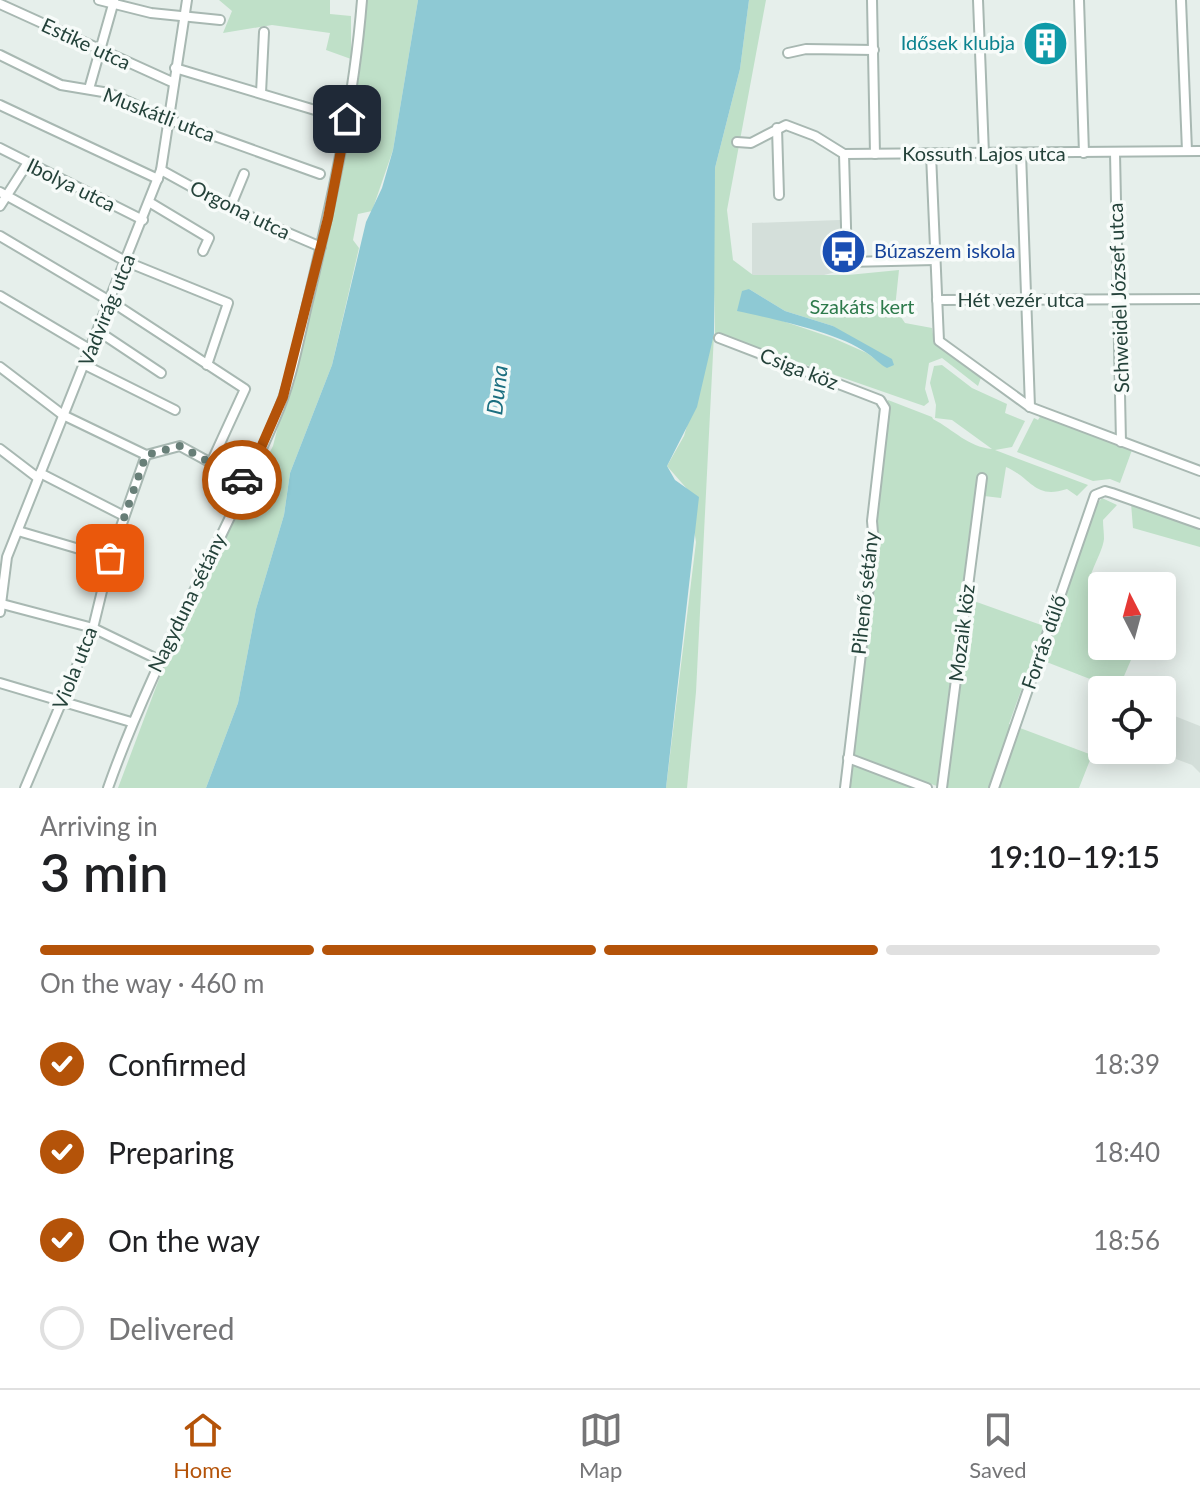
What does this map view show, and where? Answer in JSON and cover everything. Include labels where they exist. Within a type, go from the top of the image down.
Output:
[{"type":"street","points":[[99,0],[220,20]]},
{"type":"street","name":"Vadvirág utca","points":[[1,608],[3,556],[18,531],[159,175],[187,0]]},
{"type":"street","name":"Nagyduna sétány","points":[[108,788],[131,722],[246,482],[283,397],[321,247],[349,106],[362,0]]},
{"type":"street","points":[[872,0],[875,154]]},
{"type":"street","points":[[978,0],[984,154]]},
{"type":"street","points":[[1079,0],[1084,153]]},
{"type":"street","points":[[1181,0],[1187,151]]},
{"type":"street","points":[[89,89],[114,2]]},
{"type":"street","name":"Estike utca","points":[[0,4],[172,82]]},
{"type":"street","points":[[261,93],[264,32]]},
{"type":"street","points":[[788,53],[806,49],[874,50]]},
{"type":"street","name":"Muskátli utca","points":[[0,55],[61,85],[109,93],[167,119],[320,174]]},
{"type":"street","points":[[175,68],[335,116]]},
{"type":"street","name":"Orgona utca","points":[[0,105],[321,247]]},
{"type":"street","points":[[737,142],[751,143],[786,125],[815,136],[844,154],[847,262],[935,260]]},
{"type":"street","points":[[777,128],[779,195]]},
{"type":"street","name":"Ibolya utca","points":[[0,148],[143,220]]},
{"type":"street","name":"Kossuth Lajos utca","points":[[844,154],[1200,151]]},
{"type":"street","points":[[1021,153],[1030,407]]},
{"type":"street","name":"Schweidel József utca","points":[[1115,153],[1121,442]]},
{"type":"street","points":[[931,154],[939,341],[1030,407],[1200,471]]},
{"type":"street","points":[[0,206],[3,194],[27,164]]},
{"type":"street","points":[[230,208],[244,174]]},
{"type":"street","points":[[3,194],[127,262],[228,303],[207,365]]},
{"type":"street","points":[[149,202],[209,238],[203,251]]},
{"type":"street","points":[[0,236],[245,389],[211,463]]},
{"type":"street","points":[[0,296],[91,350]]},
{"type":"street","name":"Hét vezér utca","points":[[937,300],[1200,299]]},
{"type":"street","points":[[98,331],[161,373]]},
{"type":"street","name":"Csiga köz","points":[[719,338],[880,400]]},
{"type":"street","points":[[85,365],[175,410]]},
{"type":"street","points":[[0,367],[63,415],[146,455],[180,446],[246,482]]},
{"type":"street","name":"Pihenő sétány","points":[[845,788],[874,544],[872,521],[885,408],[880,400]]},
{"type":"street","points":[[0,449],[39,475],[124,516]]},
{"type":"street","name":"Viola utca","points":[[25,788],[93,628],[110,558],[146,455]]},
{"type":"street","name":"Mozaik köz","points":[[942,788],[982,478]]},
{"type":"street","name":"Forrás dűlő","points":[[994,788],[1095,495],[1105,491],[1200,524]]},
{"type":"street","points":[[18,531],[110,558]]},
{"type":"street","points":[[1,608],[93,628],[159,660]]},
{"type":"street","points":[[0,683],[131,722]]},
{"type":"street","points":[[848,758],[927,788]]},
{"type":"shaded area","points":[[840,220],[840,271],[824,275],[752,275],[752,223]]},
{"type":"shaded area","points":[[1176,717],[1200,726],[1200,773],[1192,765],[1176,759]]},
{"type":"green space","points":[[219,0],[330,0],[330,14],[351,16],[351,59],[326,50],[330,33],[272,25],[223,33],[232,11]]},
{"type":"green space","points":[[367,0],[418,0],[393,150],[372,211],[358,214],[353,240],[359,248],[332,365],[290,473],[284,515],[256,609],[238,703],[206,788],[118,788],[179,626],[273,446],[345,159]]},
{"type":"green space","name":"Szakáts kert","points":[[749,0],[766,0],[727,210],[733,260],[753,275],[848,275],[899,270],[895,308],[905,323],[932,328],[934,340],[982,375],[978,386],[942,358],[929,363],[925,389],[929,402],[924,406],[715,333],[712,209],[715,168],[740,69]],"holes":[[[749,289],[785,311],[833,326],[887,368],[867,353],[833,338],[753,311],[743,312],[739,304]]]},
{"type":"green space","points":[[714,334],[696,692],[687,788],[666,788],[696,542],[688,490],[667,466],[684,436]]},
{"type":"green space","points":[[942,365],[972,388],[1007,404],[1005,413],[1025,421],[1012,447],[995,450],[1088,485],[1077,496],[1067,489],[1047,492],[1006,467],[1001,498],[984,496],[971,600],[1044,626],[1009,724],[1088,754],[1088,764],[1079,788],[943,788],[852,758],[888,400],[932,417],[976,445],[992,449],[952,420],[935,418],[936,405],[930,383],[934,366]]},
{"type":"green space","points":[[1041,415],[1132,450],[1120,483],[1110,479],[1093,481],[1017,452],[1034,418],[1038,420]]},
{"type":"green space","points":[[1102,498],[1117,505],[1103,520],[1102,548],[1092,572],[1088,572],[1088,660],[1131,660],[1124,676],[1088,678],[1044,661],[1091,512]]},
{"type":"green space","points":[[1131,503],[1200,528],[1200,547],[1133,528]]},
{"type":"green space","points":[[852,761],[921,788],[849,788]]},
{"type":"water","name":"Duna","points":[[418,0],[749,0],[740,69],[715,168],[714,334],[697,407],[667,466],[675,480],[699,497],[666,788],[206,788],[238,703],[256,609],[284,515],[290,473],[332,365],[366,222],[382,188],[393,150]]},
{"type":"water","points":[[749,289],[785,311],[833,326],[892,359],[894,365],[887,368],[854,345],[822,333],[737,311],[742,291]]},
{"type":"way so far","points":[[110,558],[146,455],[180,446],[242,480]]},
{"type":"place","name":"Idősek klubja","points":[[1046,43]]},
{"type":"place","name":"Búzaszem iskola","points":[[843,251]]},
{"type":"route","points":[[242,480],[246,482],[283,397],[328,218],[347,119]]}]
